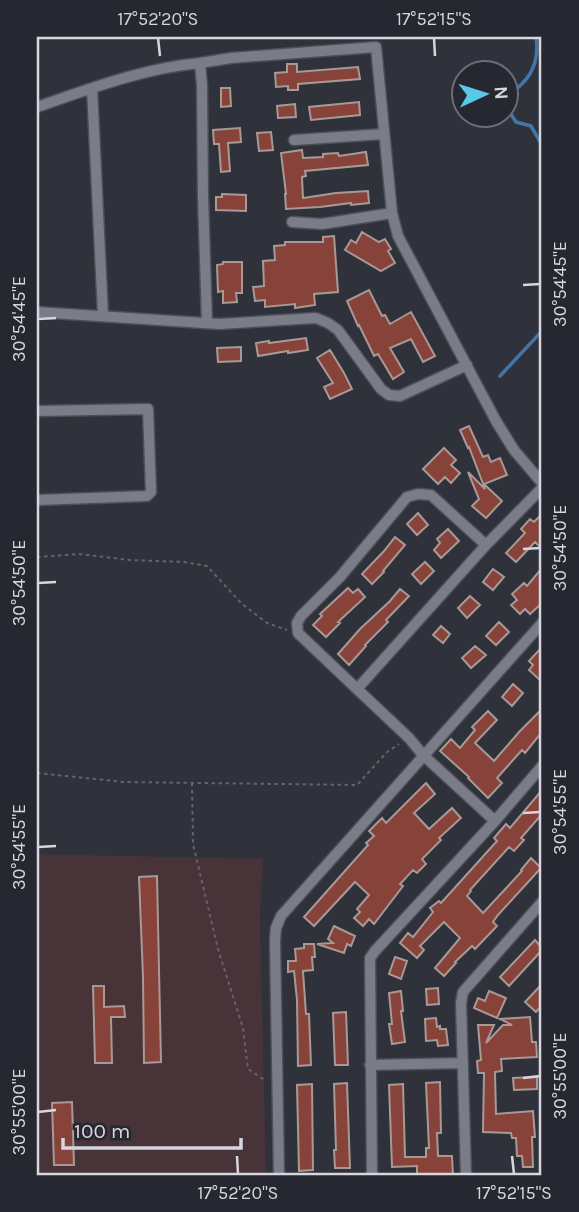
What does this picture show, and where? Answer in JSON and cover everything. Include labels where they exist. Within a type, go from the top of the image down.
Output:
[{"type":"street","points":[[37,107],[92,88],[177,65],[231,58],[376,47],[392,213],[398,236],[484,399],[514,450],[542,485],[357,689]]},
{"type":"street","points":[[200,63],[207,323]]},
{"type":"street","points":[[92,88],[103,315]]},
{"type":"street","points":[[294,140],[384,134]]},
{"type":"street","points":[[292,222],[322,224],[392,213]]},
{"type":"street","points":[[37,312],[219,324],[316,318],[338,330],[381,389],[389,395],[400,396],[467,365]]},
{"type":"street","points":[[37,411],[148,409],[151,492],[147,496],[37,500]]},
{"type":"street","points":[[486,545],[431,495],[407,497],[340,577],[301,616],[298,633],[495,821]]},
{"type":"street","points":[[279,1175],[276,928],[281,916],[542,623]]},
{"type":"street","points":[[372,1175],[370,958],[542,766]]},
{"type":"street","points":[[466,1175],[461,1003],[463,992],[542,902]]},
{"type":"street","points":[[370,1065],[463,1063]]},
{"type":"path","points":[[37,557],[79,554],[207,566],[243,604],[267,623],[298,633]]},
{"type":"path","points":[[37,773],[124,782],[357,785],[387,752],[409,738]]},
{"type":"path","points":[[192,783],[192,844],[218,949],[243,1028],[248,1069],[268,1083],[277,1084]]},
{"type":"shaded area","points":[[37,854],[263,859],[260,915],[266,1175],[37,1175]]},
{"type":"building","points":[[287,64],[297,64],[297,72],[358,67],[360,79],[298,84],[298,90],[288,90],[288,86],[276,87],[275,73],[287,72]]},
{"type":"building","points":[[221,88],[230,88],[231,106],[221,107]]},
{"type":"building","points":[[359,102],[360,115],[311,120],[309,107]]},
{"type":"building","points":[[295,104],[296,117],[278,118],[277,106]]},
{"type":"building","points":[[240,128],[241,142],[228,143],[230,171],[221,172],[219,144],[214,144],[213,130]]},
{"type":"building","points":[[271,132],[273,150],[259,151],[257,133]]},
{"type":"building","points":[[302,150],[303,158],[366,152],[368,165],[305,171],[306,176],[302,177],[303,198],[368,191],[369,203],[286,209],[281,153]]},
{"type":"building","points":[[222,194],[246,195],[246,211],[216,210],[216,197],[222,197]]},
{"type":"building","points":[[362,232],[379,242],[385,239],[395,263],[381,271],[345,250],[351,240],[356,243]]},
{"type":"building","points":[[334,236],[338,292],[314,294],[315,305],[295,308],[295,304],[265,307],[265,300],[255,301],[253,287],[264,286],[263,261],[275,260],[274,246],[285,245],[285,242],[323,242],[323,237]]},
{"type":"building","points":[[223,262],[242,262],[242,293],[236,293],[237,302],[223,303],[223,291],[218,292],[217,265]]},
{"type":"building","points":[[369,290],[382,316],[385,315],[390,324],[411,312],[435,356],[423,362],[411,339],[390,348],[404,372],[393,379],[378,354],[374,356],[347,301]]},
{"type":"building","points":[[306,338],[308,350],[258,356],[256,343]]},
{"type":"building","points":[[241,347],[241,361],[218,362],[217,348]]},
{"type":"building","points":[[330,350],[352,389],[330,399],[324,387],[333,383],[317,358]]},
{"type":"building","points":[[469,426],[483,457],[488,455],[491,462],[500,458],[507,475],[484,484],[502,501],[486,518],[472,506],[479,499],[468,472],[485,489],[460,430]]},
{"type":"building","points":[[444,448],[456,460],[451,465],[460,473],[451,483],[445,477],[438,484],[423,469]]},
{"type":"building","points":[[418,513],[428,525],[417,535],[407,524]]},
{"type":"building","points":[[542,514],[542,549],[535,542],[516,562],[506,553],[525,533],[521,529],[530,519],[534,522]]},
{"type":"building","points":[[448,529],[459,541],[441,558],[434,550],[440,543],[437,539]]},
{"type":"building","points":[[395,537],[405,545],[372,584],[362,574]]},
{"type":"building","points":[[425,562],[434,571],[421,584],[412,574]]},
{"type":"building","points":[[542,568],[542,603],[530,614],[525,609],[520,614],[511,605],[517,600],[512,594],[524,583],[527,586]]},
{"type":"building","points":[[493,569],[504,577],[493,590],[483,582]]},
{"type":"building","points":[[348,588],[353,593],[358,589],[365,597],[326,637],[313,625],[322,616],[320,614]]},
{"type":"building","points":[[400,589],[409,596],[349,665],[338,654]]},
{"type":"building","points":[[470,596],[480,605],[467,618],[458,608]]},
{"type":"building","points":[[499,622],[509,632],[496,645],[486,636]]},
{"type":"building","points":[[441,626],[450,634],[443,643],[433,635]]},
{"type":"building","points":[[475,646],[486,655],[471,668],[462,658]]},
{"type":"building","points":[[542,647],[542,682],[529,670],[533,665],[529,661]]},
{"type":"building","points":[[513,684],[523,693],[512,706],[502,697]]},
{"type":"building","points":[[542,709],[542,732],[525,753],[522,750],[497,778],[502,783],[488,798],[440,751],[451,739],[460,748],[475,730],[472,727],[488,711],[497,720],[475,743],[494,761]]},
{"type":"building","points":[[426,783],[435,794],[414,813],[429,829],[452,808],[461,818],[439,838],[441,840],[422,859],[426,864],[417,873],[413,870],[400,884],[403,886],[374,924],[369,919],[363,926],[354,918],[360,912],[357,909],[369,895],[355,882],[314,926],[304,917],[368,845],[366,843],[374,836],[369,831],[382,818],[386,823]]},
{"type":"building","points":[[542,790],[542,814],[521,838],[524,840],[514,851],[509,847],[467,896],[483,913],[531,858],[541,868],[498,915],[493,922],[497,926],[475,949],[472,946],[455,962],[444,976],[435,968],[460,938],[444,922],[420,946],[424,950],[417,958],[400,943],[408,933],[413,937],[433,912],[430,908],[439,901],[441,903],[497,841],[494,838],[506,824],[510,828]]},
{"type":"building","points":[[157,876],[161,1062],[144,1063],[139,877]]},
{"type":"building","points":[[334,926],[355,936],[351,946],[347,944],[344,953],[317,944],[333,943],[328,939]]},
{"type":"building","points":[[535,940],[542,950],[509,986],[500,977]]},
{"type":"building","points":[[304,944],[314,944],[315,957],[312,957],[313,970],[303,971],[306,1014],[309,1014],[311,1065],[298,1066],[297,1000],[294,971],[288,972],[288,961],[296,961],[295,949],[304,948]]},
{"type":"building","points":[[395,957],[407,961],[401,979],[389,974]]},
{"type":"building","points":[[542,984],[542,1005],[536,1012],[525,1002]]},
{"type":"building","points":[[93,986],[104,986],[104,1007],[124,1006],[125,1017],[111,1017],[112,1063],[95,1063]]},
{"type":"building","points":[[438,988],[439,1004],[427,1005],[426,989]]},
{"type":"building","points":[[401,991],[405,1042],[392,1044],[389,993]]},
{"type":"building","points":[[489,991],[506,998],[497,1018],[474,1008],[478,998],[485,1001]]},
{"type":"building","points":[[346,1012],[348,1065],[335,1065],[333,1013]]},
{"type":"building","points":[[530,1017],[532,1042],[536,1042],[537,1057],[501,1059],[502,1071],[495,1072],[496,1114],[533,1111],[533,1167],[523,1167],[522,1156],[517,1156],[516,1138],[512,1138],[511,1133],[483,1132],[484,1073],[478,1073],[477,1061],[481,1060],[478,1025],[494,1025],[486,1043],[503,1025],[512,1025],[500,1019]]},
{"type":"building","points":[[436,1018],[437,1027],[446,1029],[448,1045],[438,1046],[437,1040],[426,1041],[425,1019]]},
{"type":"building","points":[[537,1077],[537,1089],[514,1090],[513,1078]]},
{"type":"building","points":[[440,1082],[441,1133],[437,1133],[438,1156],[452,1156],[453,1175],[417,1175],[417,1166],[392,1167],[389,1085],[403,1084],[405,1157],[426,1157],[426,1148],[429,1148],[426,1083]]},
{"type":"building","points":[[347,1083],[350,1168],[335,1168],[334,1084]]},
{"type":"building","points":[[312,1084],[313,1170],[299,1171],[297,1085]]},
{"type":"building","points":[[72,1102],[74,1165],[54,1165],[52,1103]]},
{"type":"waterway","points":[[536,37],[536,55],[532,71],[522,84],[507,95],[509,111],[516,122],[531,126],[542,145]]},
{"type":"waterway","points":[[500,376],[542,331]]}]
